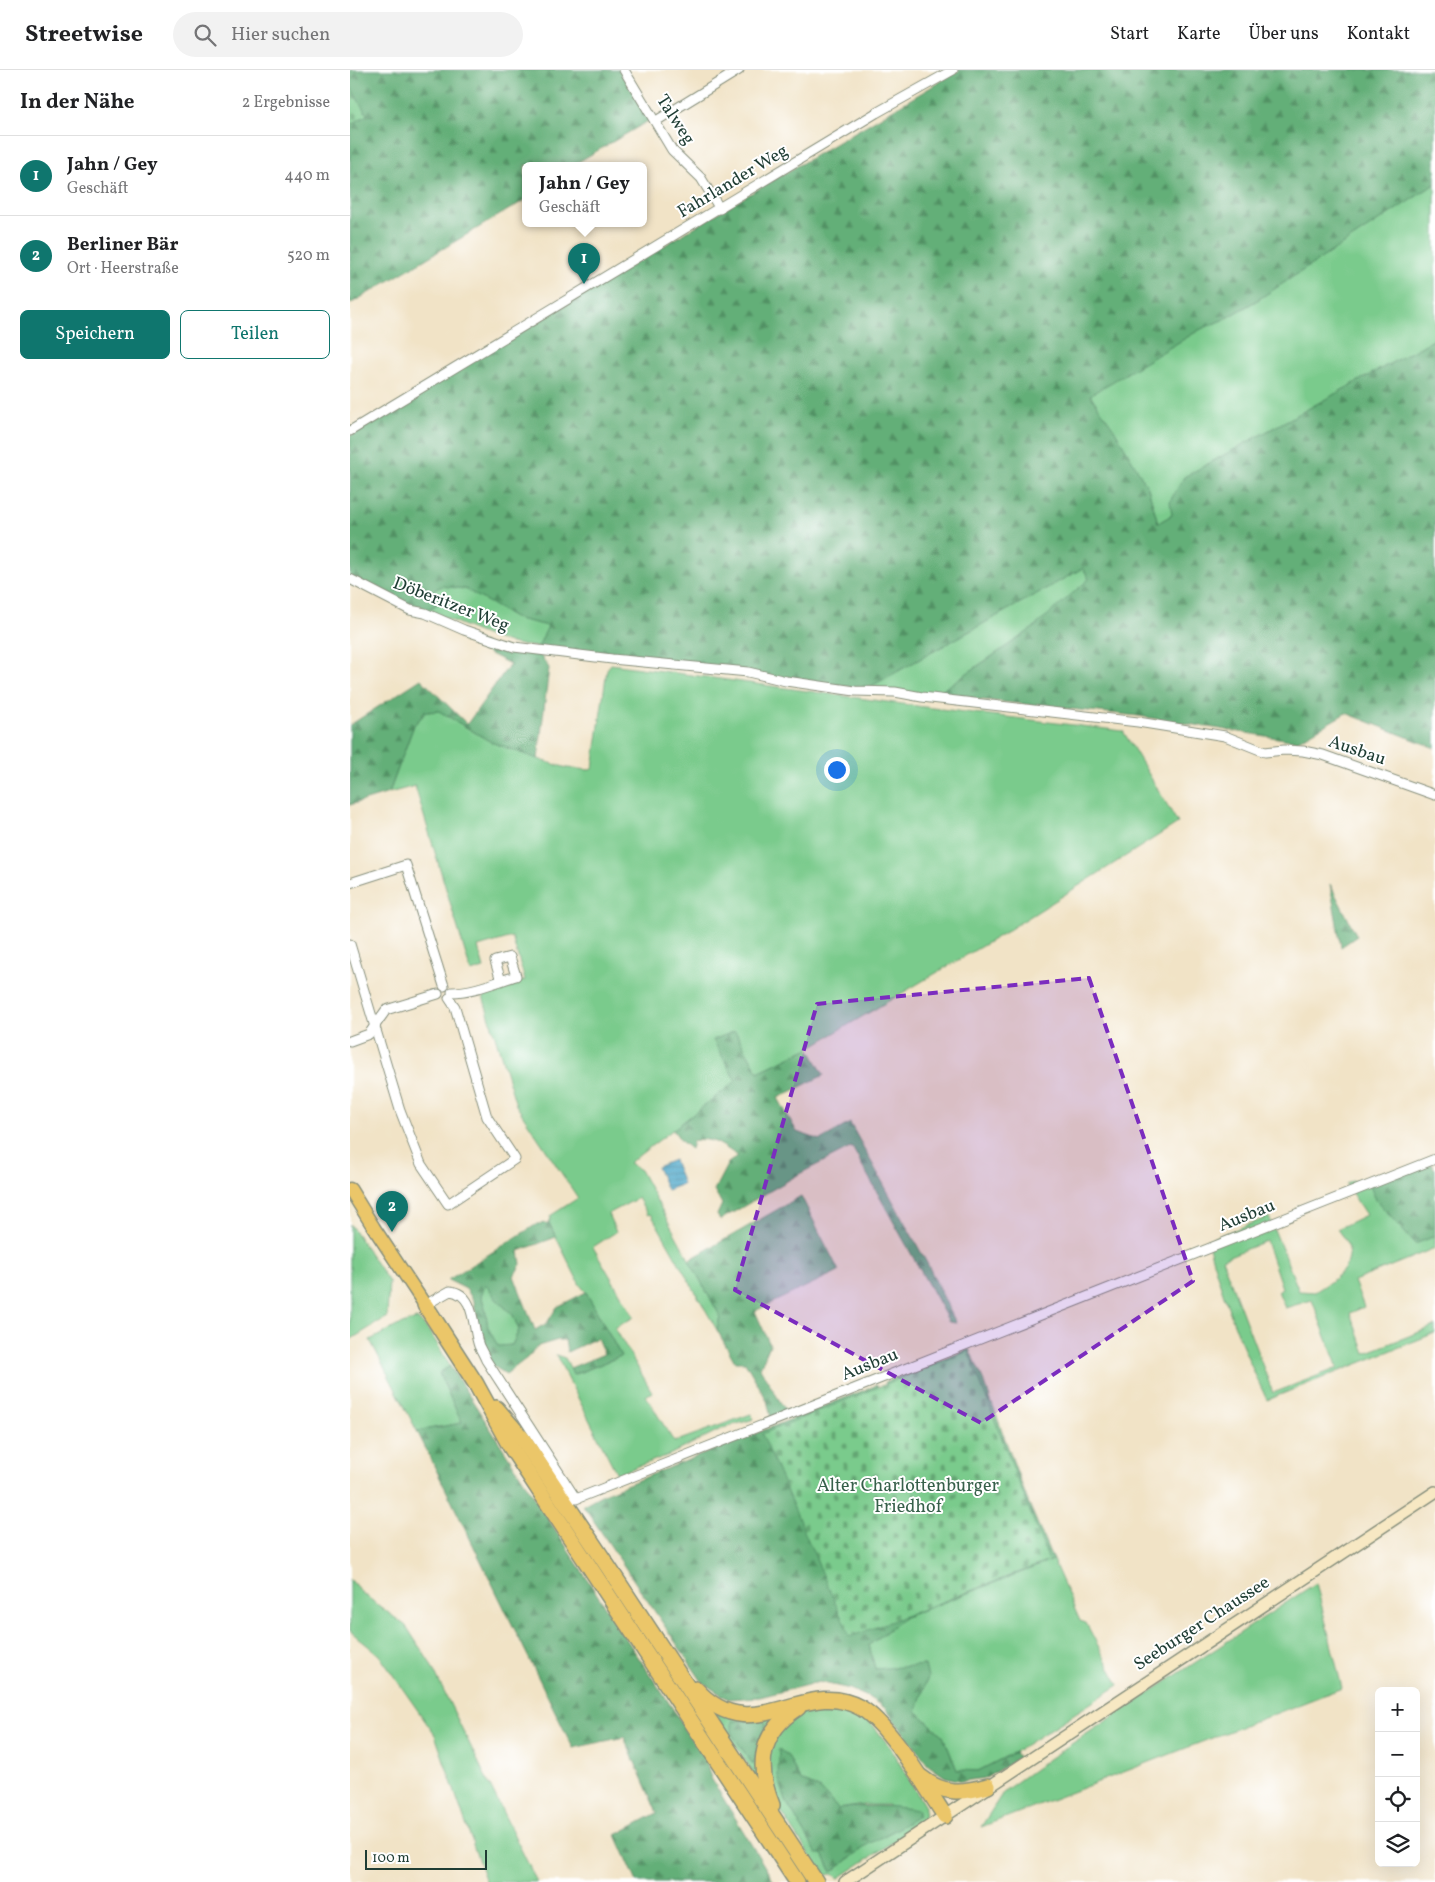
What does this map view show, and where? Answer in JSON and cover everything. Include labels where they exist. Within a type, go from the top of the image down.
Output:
[{"type":"highway","points":[[425,1305],[476,1384],[510,1446],[797,1882]]},
{"type":"highway","points":[[476,1384],[522,1438],[813,1879]]},
{"type":"highway","points":[[661,1648],[702,1696],[712,1704],[735,1714],[754,1715],[826,1699],[851,1703],[861,1708],[883,1727],[945,1816]]},
{"type":"highway","points":[[792,1847],[768,1796],[762,1768],[771,1734],[783,1720],[806,1703]]},
{"type":"highway","points":[[914,1770],[930,1784],[952,1791],[966,1792],[988,1786]]},
{"type":"main road","points":[[350,1189],[425,1305]]},
{"type":"main road","name":"Seeburger Chaussee","points":[[845,1882],[1435,1492]]},
{"type":"street","name":"Talweg","points":[[624,70],[672,150],[701,178],[720,209]]},
{"type":"street","points":[[656,121],[739,70]]},
{"type":"street","name":"Fahrlander Weg","points":[[350,432],[876,113],[954,70]]},
{"type":"street","name":"Döberitzer Weg","points":[[350,579],[410,610],[426,613],[464,630],[514,647],[612,659],[748,672],[786,681],[855,691],[895,692],[922,698],[1138,722],[1225,736],[1265,752]]},
{"type":"street","name":"Ausbau","points":[[1265,752],[1304,751],[1323,755],[1435,794]]},
{"type":"street","points":[[350,883],[406,866],[444,986]]},
{"type":"street","points":[[350,944],[400,1110],[421,1164],[448,1204],[515,1159],[488,1117],[449,987],[444,986]]},
{"type":"street","points":[[438,994],[442,999],[501,981]]},
{"type":"street","points":[[438,994],[439,989],[444,986]]},
{"type":"street","points":[[350,1041],[365,1036],[375,1027],[386,1010],[438,994]]},
{"type":"street","name":"Ausbau","points":[[425,1305],[450,1291],[455,1291],[466,1298],[479,1345],[486,1360],[576,1499],[1435,1159]]},
{"type":"highlighted area","points":[[1089,978],[1193,1281],[981,1423],[735,1290],[817,1004]]},
{"type":"green space","points":[[350,70],[619,70],[650,120],[578,162],[522,162],[522,202],[350,304],[350,125],[367,115],[350,86]]},
{"type":"green space","points":[[960,70],[1435,70],[1435,184],[1259,299],[1229,317],[1201,329],[1090,395],[1114,429],[1148,488],[1158,523],[1172,515],[1170,501],[1184,477],[1435,339],[1435,748],[1346,713],[1297,741],[1138,716],[935,695],[1032,629],[1089,579],[1083,568],[866,689],[538,647],[548,626],[518,619],[465,589],[442,586],[429,593],[441,602],[425,611],[399,602],[350,576],[350,436],[721,211]]},
{"type":"green space","points":[[350,86],[367,115],[350,125]]},
{"type":"green space","points":[[1435,184],[1435,339],[1184,477],[1172,515],[1158,523],[1148,488],[1090,394],[1201,329],[1229,317],[1259,299]]},
{"type":"green space","points":[[1083,568],[1090,579],[1032,629],[935,695],[866,689]]},
{"type":"green space","points":[[442,586],[465,589],[518,619],[549,626],[538,647],[514,644],[489,636],[425,611],[441,602],[428,593]]},
{"type":"green space","points":[[481,642],[486,644],[486,647],[495,650],[498,646],[541,656],[549,668],[538,759],[491,742],[439,711],[426,712],[414,725],[389,793],[350,805],[350,725],[421,679],[467,724],[510,664],[476,647]]},
{"type":"green space","points":[[611,664],[924,707],[1123,731],[1178,823],[1004,933],[809,1048],[758,1072],[735,1031],[737,1081],[629,1163],[640,1170],[720,1316],[717,1330],[651,1214],[648,1215],[638,1198],[608,1214],[616,1232],[593,1247],[634,1317],[615,1328],[652,1392],[646,1396],[674,1442],[751,1414],[754,1419],[723,1428],[669,1455],[617,1474],[556,1355],[565,1358],[574,1375],[621,1356],[586,1292],[580,1285],[549,1223],[550,1216],[578,1198],[516,1105],[482,993],[525,980],[512,937],[478,947],[484,968],[471,972],[415,786],[389,793],[414,725],[426,712],[439,711],[491,742],[544,761],[567,768],[590,770],[593,768],[607,669]]},
{"type":"green space","points":[[1330,884],[1357,936],[1341,947]]},
{"type":"green space","points":[[735,1031],[758,1072],[809,1048],[824,1075],[778,1098],[797,1132],[820,1140],[850,1123],[928,1265],[956,1323],[949,1322],[852,1147],[801,1173],[720,1220],[717,1215],[722,1204],[714,1190],[728,1163],[738,1156],[717,1143],[706,1140],[693,1141],[691,1149],[682,1142],[673,1130],[736,1081],[713,1040]]},
{"type":"green space","points":[[1431,1164],[1435,1169],[1435,1236],[1415,1244],[1376,1200],[1368,1182]]},
{"type":"green space","points":[[1352,1181],[1368,1182],[1415,1244],[1435,1236],[1435,1248],[1354,1281],[1364,1307],[1350,1313],[1365,1353],[1435,1326],[1435,1333],[1267,1400],[1233,1322],[1207,1240],[1269,1217],[1299,1291],[1315,1292],[1340,1274],[1348,1261],[1348,1246],[1337,1229],[1366,1215],[1346,1184]],"holes":[[[1266,1241],[1282,1288],[1278,1291],[1285,1308],[1312,1300],[1338,1368],[1273,1393],[1222,1259]]]},
{"type":"green space","points":[[801,1196],[839,1271],[755,1311],[770,1345],[760,1368],[787,1413],[771,1418],[767,1400],[745,1362],[735,1362],[717,1330],[720,1316],[689,1260]]},
{"type":"green space","points":[[549,1223],[556,1237],[519,1251],[521,1264],[514,1276],[535,1330],[547,1323],[557,1307],[586,1292],[621,1356],[573,1375],[570,1368],[604,1354],[597,1338],[567,1352],[565,1340],[558,1340],[538,1346],[527,1358],[506,1374],[493,1366],[479,1334],[474,1301],[466,1289],[448,1280],[537,1224]],"holes":[[[486,1285],[497,1300],[513,1315],[519,1330],[512,1345],[498,1346],[488,1328],[481,1295]]]},
{"type":"green space","points":[[350,1224],[389,1282],[387,1317],[350,1340]]},
{"type":"green space","points":[[486,1284],[497,1300],[513,1315],[519,1330],[512,1345],[498,1347],[488,1328],[481,1295]]},
{"type":"green space","points":[[416,1319],[430,1332],[450,1366],[439,1373],[462,1423],[417,1431],[370,1340],[397,1326]]},
{"type":"green space","points":[[969,1349],[983,1379],[1027,1499],[1053,1560],[905,1617],[869,1645],[875,1669],[925,1665],[928,1677],[916,1711],[943,1736],[957,1770],[978,1771],[1015,1752],[1019,1758],[986,1778],[963,1781],[945,1777],[928,1765],[885,1708],[868,1697],[850,1689],[819,1682],[760,1697],[728,1699],[703,1683],[583,1505],[603,1494],[877,1385],[893,1428],[891,1398],[885,1382]]},
{"type":"green space","name":"Alter Charlottenburger Friedhof","points":[[968,1351],[1049,1561],[850,1637],[762,1434]]},
{"type":"green space","points":[[450,1366],[611,1616],[705,1757],[711,1778],[774,1882],[637,1882],[616,1835],[657,1813],[624,1737],[573,1748],[417,1431],[462,1423],[439,1373]]},
{"type":"green space","points":[[1053,1560],[1080,1621],[1086,1623],[1119,1685],[1015,1752],[978,1771],[957,1770],[943,1736],[916,1711],[928,1677],[875,1669],[869,1645],[905,1617]]},
{"type":"green space","points":[[350,1579],[362,1593],[406,1626],[430,1663],[537,1882],[486,1882],[435,1735],[379,1655],[350,1631]]},
{"type":"green space","points":[[1316,1583],[1342,1688],[981,1827],[1004,1791],[1050,1758]]},
{"type":"green space","points":[[709,1705],[785,1711],[759,1778],[756,1777]],"holes":[[[732,1721],[757,1721],[758,1747],[753,1764]]]},
{"type":"green space","points":[[816,1705],[846,1707],[872,1724],[890,1747],[925,1807],[924,1819],[916,1827],[839,1878],[832,1874],[826,1875],[822,1869],[819,1870],[777,1805],[769,1785],[768,1749],[787,1719]],"holes":[[[788,1756],[800,1780],[821,1790],[838,1809],[863,1805],[888,1805],[897,1829],[870,1843],[832,1872],[823,1854],[817,1853],[786,1801]]]},
{"type":"green space","points":[[765,1720],[766,1726],[753,1765],[732,1734],[732,1721]]},
{"type":"green space","points":[[779,1749],[788,1756],[800,1780],[821,1790],[838,1809],[887,1806],[918,1810],[918,1816],[870,1843],[832,1872],[823,1854],[817,1854],[786,1801],[778,1776]]},
{"type":"water","points":[[674,1160],[683,1184],[667,1190],[657,1167]]},
{"type":"place","name":"Jahn / Gey","points":[[584,284]]},
{"type":"place","name":"Berliner Bär","points":[[392,1232]]}]
